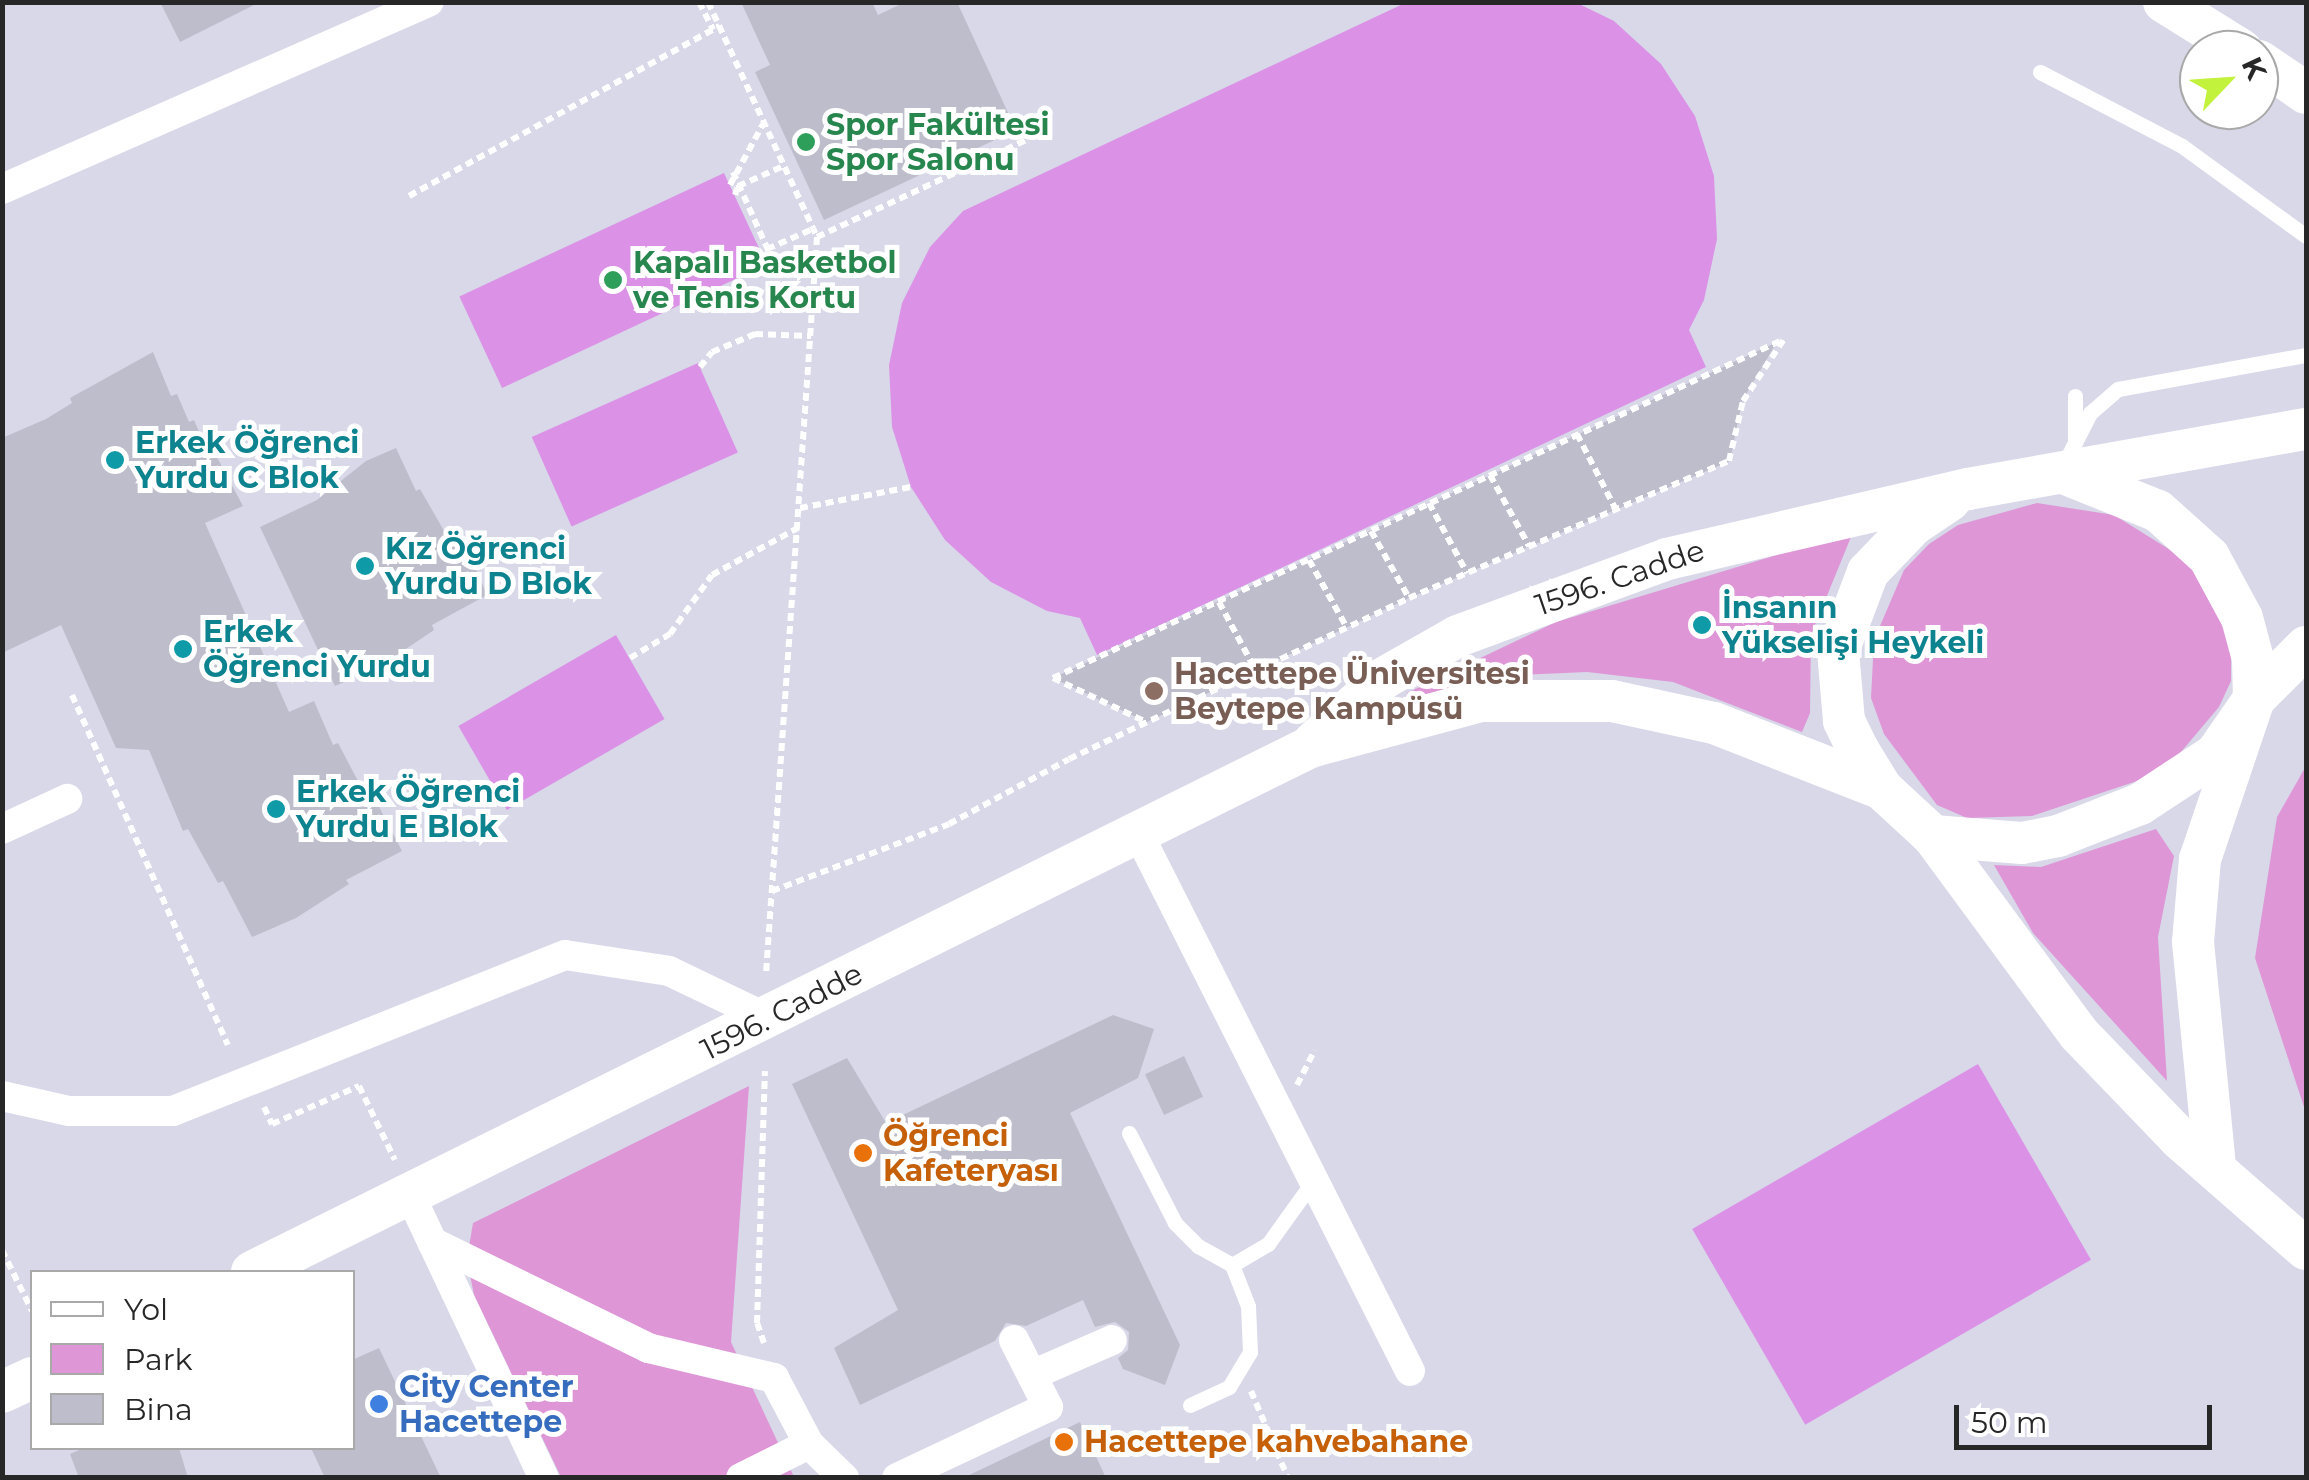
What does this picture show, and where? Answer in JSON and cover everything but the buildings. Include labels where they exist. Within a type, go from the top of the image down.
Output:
[{"type":"street","points":[[2,188],[429,2]]},
{"type":"street","points":[[2164,2],[2209,30]]},
{"type":"street","points":[[2279,75],[2306,93]]},
{"type":"street","name":"1596. Cadde","points":[[1310,747],[1329,722],[1384,678],[1458,636],[1666,560],[1968,488],[2068,456],[2306,429]]},
{"type":"street","points":[[2068,456],[2158,511],[2209,556],[2242,618],[2254,699],[2220,784],[2200,859],[2196,909],[2200,1031],[2215,1168]]},
{"type":"street","name":"1596. Cadde","points":[[1968,488],[1884,551],[1845,621],[1838,680],[1844,720],[1882,789],[1933,836],[2079,1034],[2215,1168],[2306,1250]]},
{"type":"street","points":[[1933,836],[2022,843],[2109,818],[2178,785],[2216,754],[2254,699],[2306,648]]},
{"type":"street","name":"1596. Cadde","points":[[255,1270],[403,1179],[769,1019],[1310,747],[1480,701],[1612,701],[1714,723],[1882,789]]},
{"type":"street","points":[[2,829],[67,798]]},
{"type":"street","points":[[1137,831],[1311,1184],[1410,1371]]},
{"type":"street","points":[[2,1096],[69,1111],[173,1111],[565,954],[669,971],[769,1019]]},
{"type":"street","points":[[403,1179],[544,1478]]},
{"type":"street","points":[[432,1242],[648,1348],[774,1378],[810,1444],[844,1478]]},
{"type":"street","points":[[896,1478],[1048,1408],[1014,1340]]},
{"type":"street","points":[[1032,1375],[1112,1340]]},
{"type":"street","points":[[2,1392],[30,1379]]},
{"type":"street","points":[[741,1478],[810,1444]]},
{"type":"lane","points":[[2040,72],[2182,146],[2306,236]]},
{"type":"lane","points":[[2068,456],[2102,398],[2118,389],[2306,356]]},
{"type":"lane","points":[[2068,456],[2075,396]]},
{"type":"lane","points":[[1128,1133],[1176,1223],[1198,1246],[1232,1265],[1248,1306],[1250,1352],[1241,1368],[1229,1386],[1190,1405]]},
{"type":"lane","points":[[1232,1265],[1268,1244],[1311,1184]]},
{"type":"path","points":[[699,2],[716,28],[815,233],[800,508],[766,974]]},
{"type":"path","points":[[708,2],[716,28]]},
{"type":"path","points":[[409,196],[716,28]]},
{"type":"path","points":[[735,196],[733,172],[764,124]]},
{"type":"path","points":[[767,249],[815,233],[1026,140]]},
{"type":"path","points":[[734,185],[784,166]]},
{"type":"path","points":[[734,185],[773,261]]},
{"type":"path","points":[[700,367],[712,352],[756,334],[811,336]]},
{"type":"path","points":[[772,891],[949,824],[1148,722],[1409,598],[1730,460],[1742,400],[1784,339],[1053,678],[1148,722]]},
{"type":"path","points":[[1577,434],[1616,510]]},
{"type":"path","points":[[1490,475],[1529,546]]},
{"type":"path","points":[[800,508],[911,487]]},
{"type":"path","points":[[1428,503],[1466,572]]},
{"type":"path","points":[[630,658],[670,634],[712,574],[798,528]]},
{"type":"path","points":[[1371,531],[1409,598]]},
{"type":"path","points":[[1309,560],[1347,628]]},
{"type":"path","points":[[1220,602],[1256,671]]},
{"type":"path","points":[[72,695],[228,1045]]},
{"type":"path","points":[[765,1070],[758,1323],[774,1378]]},
{"type":"path","points":[[260,1096],[272,1124],[359,1086],[403,1179]]},
{"type":"path","points":[[2,1250],[30,1307]]},
{"type":"path","points":[[1241,1368],[1288,1478]]},
{"type":"green space","points":[[2037,503],[2114,515],[2188,561],[2231,641],[2231,681],[2219,707],[2175,759],[2137,781],[2032,816],[1967,818],[1937,805],[1884,734],[1871,698],[1874,640],[1904,570],[1929,544],[1958,525]]},
{"type":"green space","points":[[1853,532],[1811,635],[1810,713],[1802,732],[1673,682],[1587,672],[1494,676],[1408,703],[1407,693],[1556,622]]},
{"type":"green space","points":[[2306,766],[2306,1113],[2255,958],[2277,817]]},
{"type":"green space","points":[[2156,829],[2174,856],[2158,937],[2167,1081],[2033,933],[1994,865],[2041,867]]},
{"type":"green space","points":[[749,1086],[731,1342],[794,1477],[561,1477],[474,1295],[467,1259],[473,1223]]},
{"type":"shaded area","points":[[1405,3],[1577,3],[1614,21],[1661,64],[1695,116],[1714,176],[1717,239],[1704,300],[1689,330],[1706,367],[1097,655],[1080,618],[1047,611],[991,582],[945,540],[911,487],[892,427],[889,365],[902,303],[930,247],[963,211]]},
{"type":"shaded area","name":"Kapalı Basketbol ve Tenis Kortu","points":[[724,173],[767,265],[502,388],[459,296]]},
{"type":"shaded area","points":[[698,363],[738,453],[572,527],[532,437]]},
{"type":"shaded area","points":[[616,635],[664,719],[507,810],[458,726]]},
{"type":"shaded area","points":[[1978,1064],[2091,1260],[1805,1425],[1692,1229]]},
{"type":"place","name":"Spor Fakültesi Spor Salonu","points":[[806,142]]},
{"type":"place","name":"Kapalı Basketbol ve Tenis Kortu","points":[[613,280]]},
{"type":"place","name":"Erkek Öğrenci Yurdu C Blok","points":[[115,460]]},
{"type":"place","name":"Kız Öğrenci Yurdu D Blok","points":[[365,566]]},
{"type":"place","name":"İnsanın Yükselişi Heykeli","points":[[1702,625]]},
{"type":"place","name":"Erkek Öğrenci Yurdu","points":[[183,649]]},
{"type":"place","name":"Hacettepe Üniversitesi Beytepe Kampüsü","points":[[1154,691]]},
{"type":"place","name":"Erkek Öğrenci Yurdu E Blok","points":[[276,809]]},
{"type":"place","name":"Öğrenci Kafeteryası","points":[[863,1153]]},
{"type":"place","name":"City Center Hacettepe","points":[[379,1404]]},
{"type":"place","name":"Hacettepe kahvebahane","points":[[1064,1442]]}]
